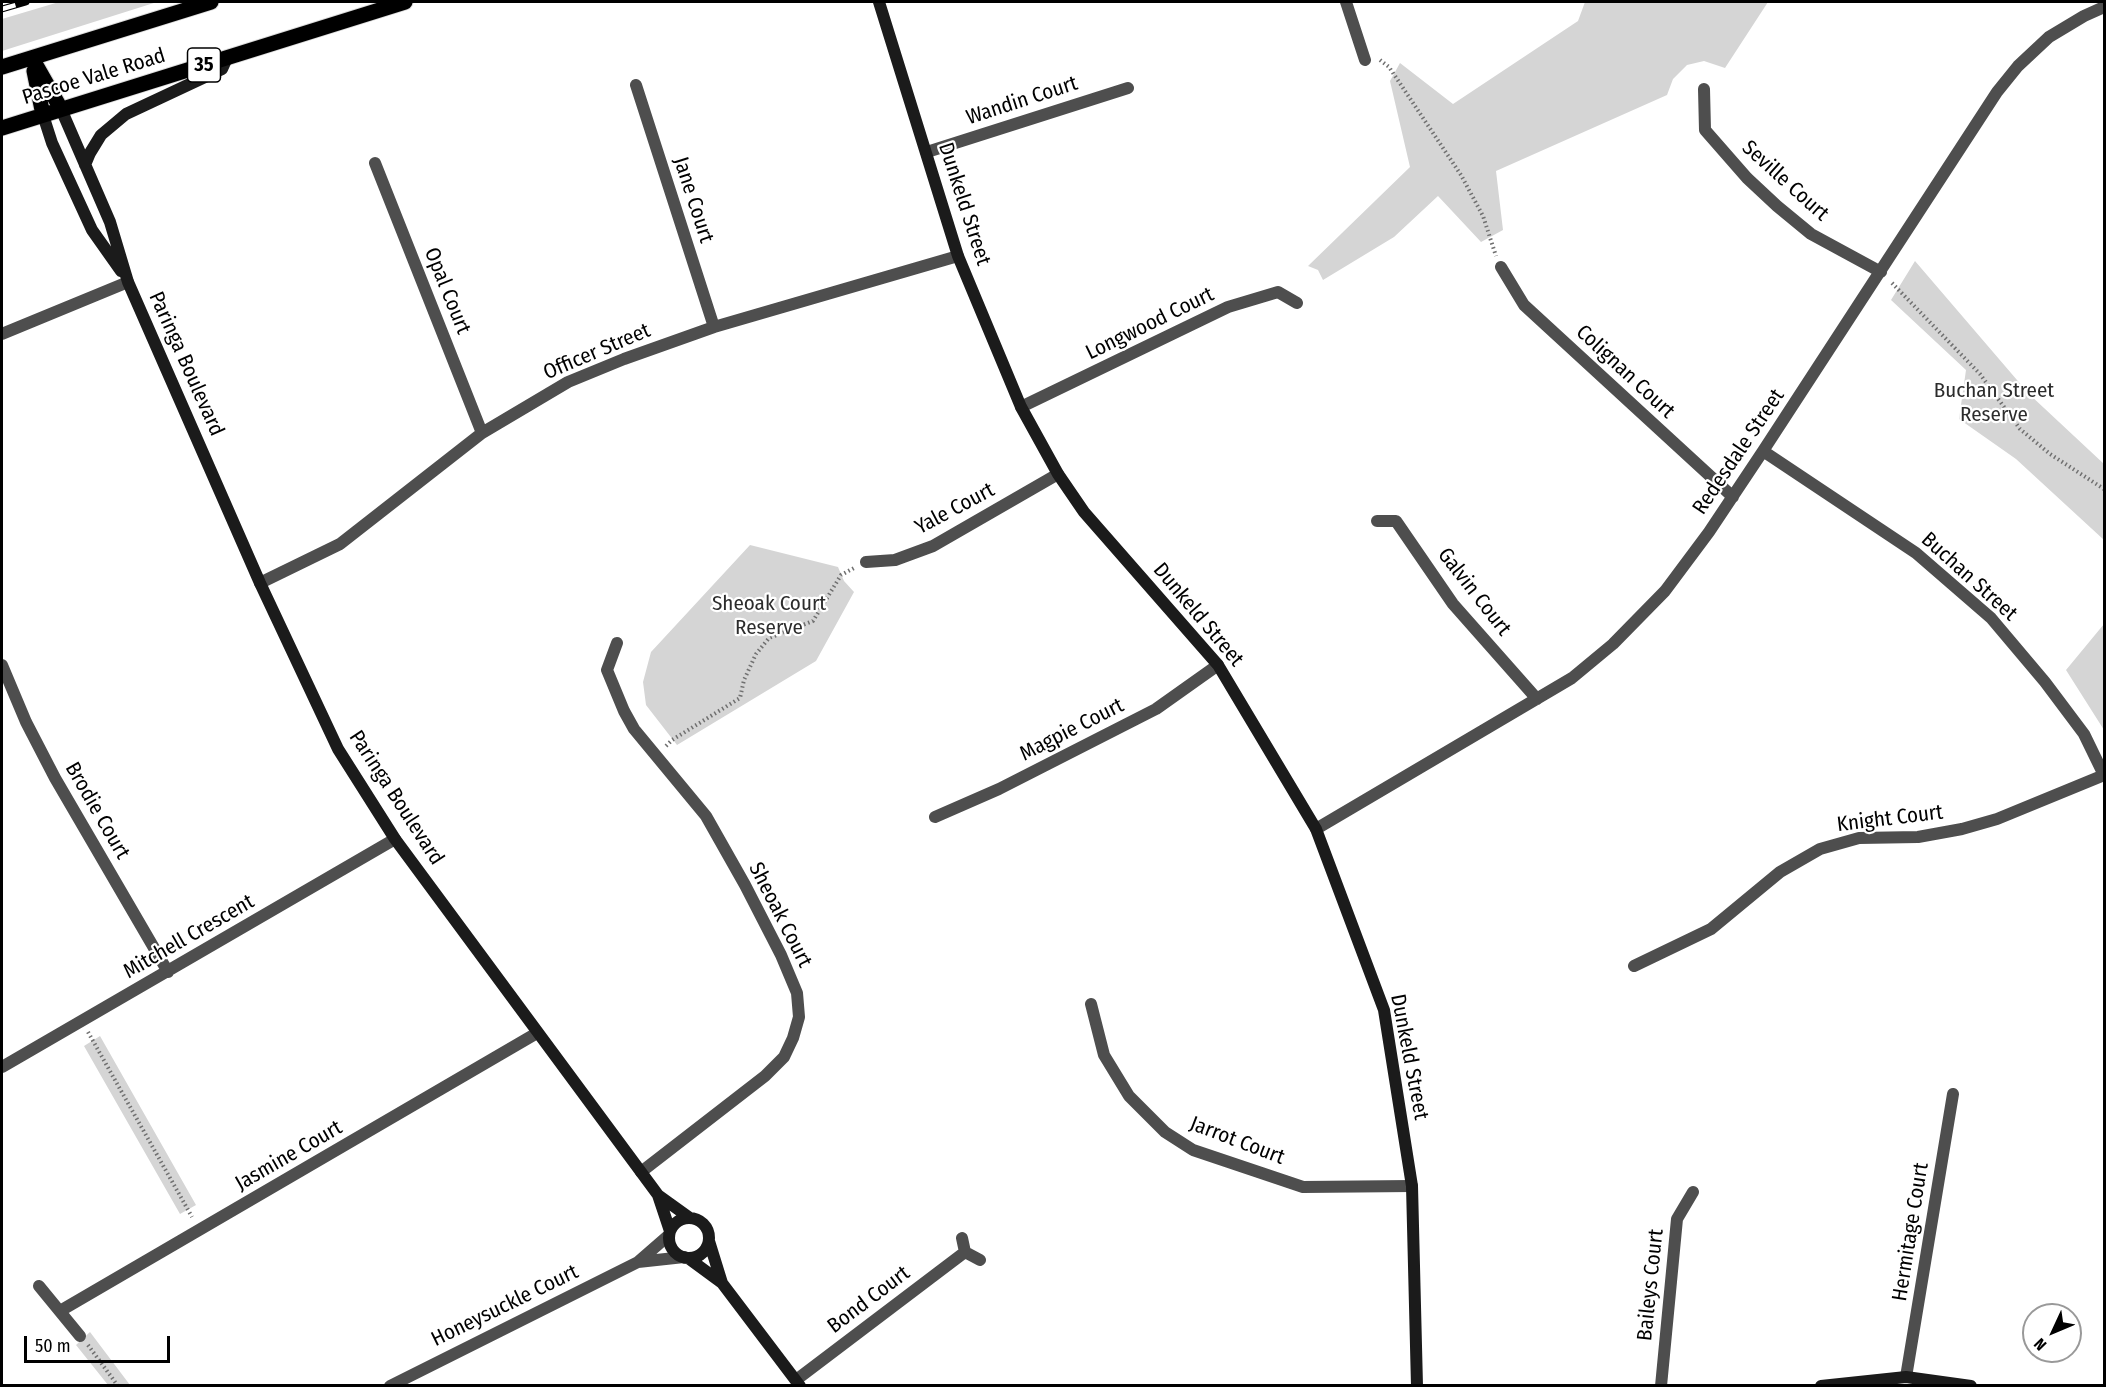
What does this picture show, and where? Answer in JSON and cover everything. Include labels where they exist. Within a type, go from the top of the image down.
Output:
[{"type":"main road","name":"Pascoe Vale Road","points":[[2,67],[211,2]]},
{"type":"main road","name":"Pascoe Vale Road","points":[[2,128],[405,2]]},
{"type":"main road","points":[[32,58],[61,109]]},
{"type":"main road","points":[[32,58],[43,115]]},
{"type":"street","name":"Dunkeld Street","points":[[879,2],[958,256],[1021,407],[1058,474],[1084,512],[1218,665],[1316,829],[1384,1010],[1412,1186],[1417,1386]]},
{"type":"street","points":[[1346,2],[1365,60]]},
{"type":"street","name":"Redesdale Street","points":[[1316,829],[1572,678],[1613,644],[1665,591],[1733,497],[1997,92],[2018,66],[2049,38],[2084,16],[2104,7]]},
{"type":"street","points":[[86,165],[101,135],[126,114],[222,69],[227,58]]},
{"type":"street","name":"Jane Court","points":[[636,85],[714,327]]},
{"type":"street","name":"Wandin Court","points":[[927,152],[1128,88]]},
{"type":"street","name":"Seville Court","points":[[1704,89],[1705,130],[1747,178],[1811,234],[1881,272]]},
{"type":"street","name":"Paringa Boulevard","points":[[61,109],[110,222],[128,282],[260,583],[338,748],[395,839],[658,1195],[690,1218]]},
{"type":"street","name":"Paringa Boulevard","points":[[43,115],[49,134],[92,230],[128,282]]},
{"type":"street","name":"Opal Court","points":[[375,163],[482,433]]},
{"type":"street","name":"Officer Street","points":[[260,583],[340,544],[482,433],[568,382],[624,358],[714,327],[958,256]]},
{"type":"street","name":"Colignan Court","points":[[1501,267],[1524,305],[1733,497]]},
{"type":"street","points":[[2,334],[128,282]]},
{"type":"street","name":"Longwood Court","points":[[1021,407],[1227,307],[1278,292],[1297,303]]},
{"type":"street","name":"Buchan Street","points":[[1763,451],[1916,553],[1991,618],[2045,682],[2084,734],[2104,775]]},
{"type":"street","name":"Yale Court","points":[[866,562],[895,560],[933,546],[1058,474]]},
{"type":"street","name":"Galvin Court","points":[[1377,521],[1396,521],[1454,604],[1537,699]]},
{"type":"street","name":"Sheoak Court","points":[[617,643],[607,670],[624,711],[634,729],[706,816],[781,955],[797,993],[799,1017],[784,1057],[765,1076],[641,1172]]},
{"type":"street","name":"Brodie Court","points":[[2,665],[26,722],[55,778],[168,972]]},
{"type":"street","name":"Magpie Court","points":[[935,817],[999,789],[1156,709],[1218,665]]},
{"type":"street","name":"Knight Court","points":[[1634,966],[1711,929],[1780,872],[1820,849],[1859,838],[1918,837],[1962,829],[1997,819],[2104,775]]},
{"type":"street","name":"Mitchell Crescent","points":[[2,1067],[395,839]]},
{"type":"street","name":"Jarrot Court","points":[[1091,1004],[1104,1055],[1129,1096],[1165,1132],[1193,1150],[1303,1187],[1412,1186]]},
{"type":"street","name":"Jasmine Court","points":[[60,1311],[537,1033]]},
{"type":"street","name":"Hermitage Court","points":[[1906,1377],[1953,1094]]},
{"type":"street","name":"Baileys Court","points":[[1661,1386],[1677,1219],[1693,1192]]},
{"type":"street","name":"Paringa Boulevard","points":[[658,1195],[670,1233]]},
{"type":"street","points":[[722,1283],[704,1226],[690,1218],[678,1221],[670,1233],[669,1242],[672,1249],[722,1283],[798,1383]]},
{"type":"street","name":"Honeysuckle Court","points":[[390,1386],[638,1262],[670,1233]]},
{"type":"street","points":[[962,1238],[965,1252],[980,1260]]},
{"type":"street","points":[[686,1258],[702,1253],[709,1241]]},
{"type":"street","name":"Bond Court","points":[[798,1383],[965,1252]]},
{"type":"street","name":"Honeysuckle Court","points":[[638,1262],[686,1258]]},
{"type":"street","points":[[39,1286],[80,1336]]},
{"type":"street","points":[[1821,1386],[1906,1377],[1971,1386]]},
{"type":"path","points":[[1359,42],[1389,68],[1461,175],[1483,216],[1501,267]]},
{"type":"path","points":[[1881,272],[1980,374],[2020,429],[2050,454],[2104,489]]},
{"type":"path","points":[[656,755],[672,740],[740,698],[744,680],[756,654],[769,638],[813,621],[841,575],[866,562]]},
{"type":"path","points":[[82,1021],[199,1231]]},
{"type":"path","points":[[80,1336],[118,1386]]},
{"type":"green space","points":[[59,2],[157,2],[2,51],[2,19]]},
{"type":"green space","points":[[1585,2],[1768,2],[1725,68],[1704,61],[1687,65],[1673,79],[1667,95],[1496,171],[1503,230],[1481,242],[1438,196],[1394,237],[1323,280],[1318,270],[1308,266],[1410,167],[1390,81],[1400,63],[1453,104],[1578,21]]},
{"type":"green space","name":"Buchan Street Reserve","points":[[1915,261],[2029,394],[2104,464],[2104,540],[2016,459],[1959,419],[1966,370],[1891,300]]},
{"type":"green space","name":"Sheoak Court Reserve","points":[[750,545],[838,567],[844,581],[854,592],[816,661],[677,745],[646,705],[643,682],[651,652]]},
{"type":"green space","points":[[2104,624],[2104,730],[2066,670]]},
{"type":"green space","points":[[100,1036],[196,1205],[180,1214],[84,1046]]},
{"type":"green space","points":[[90,1332],[130,1385],[108,1385],[76,1345]]},
{"type":"railway","points":[[2,9],[26,2]]}]
